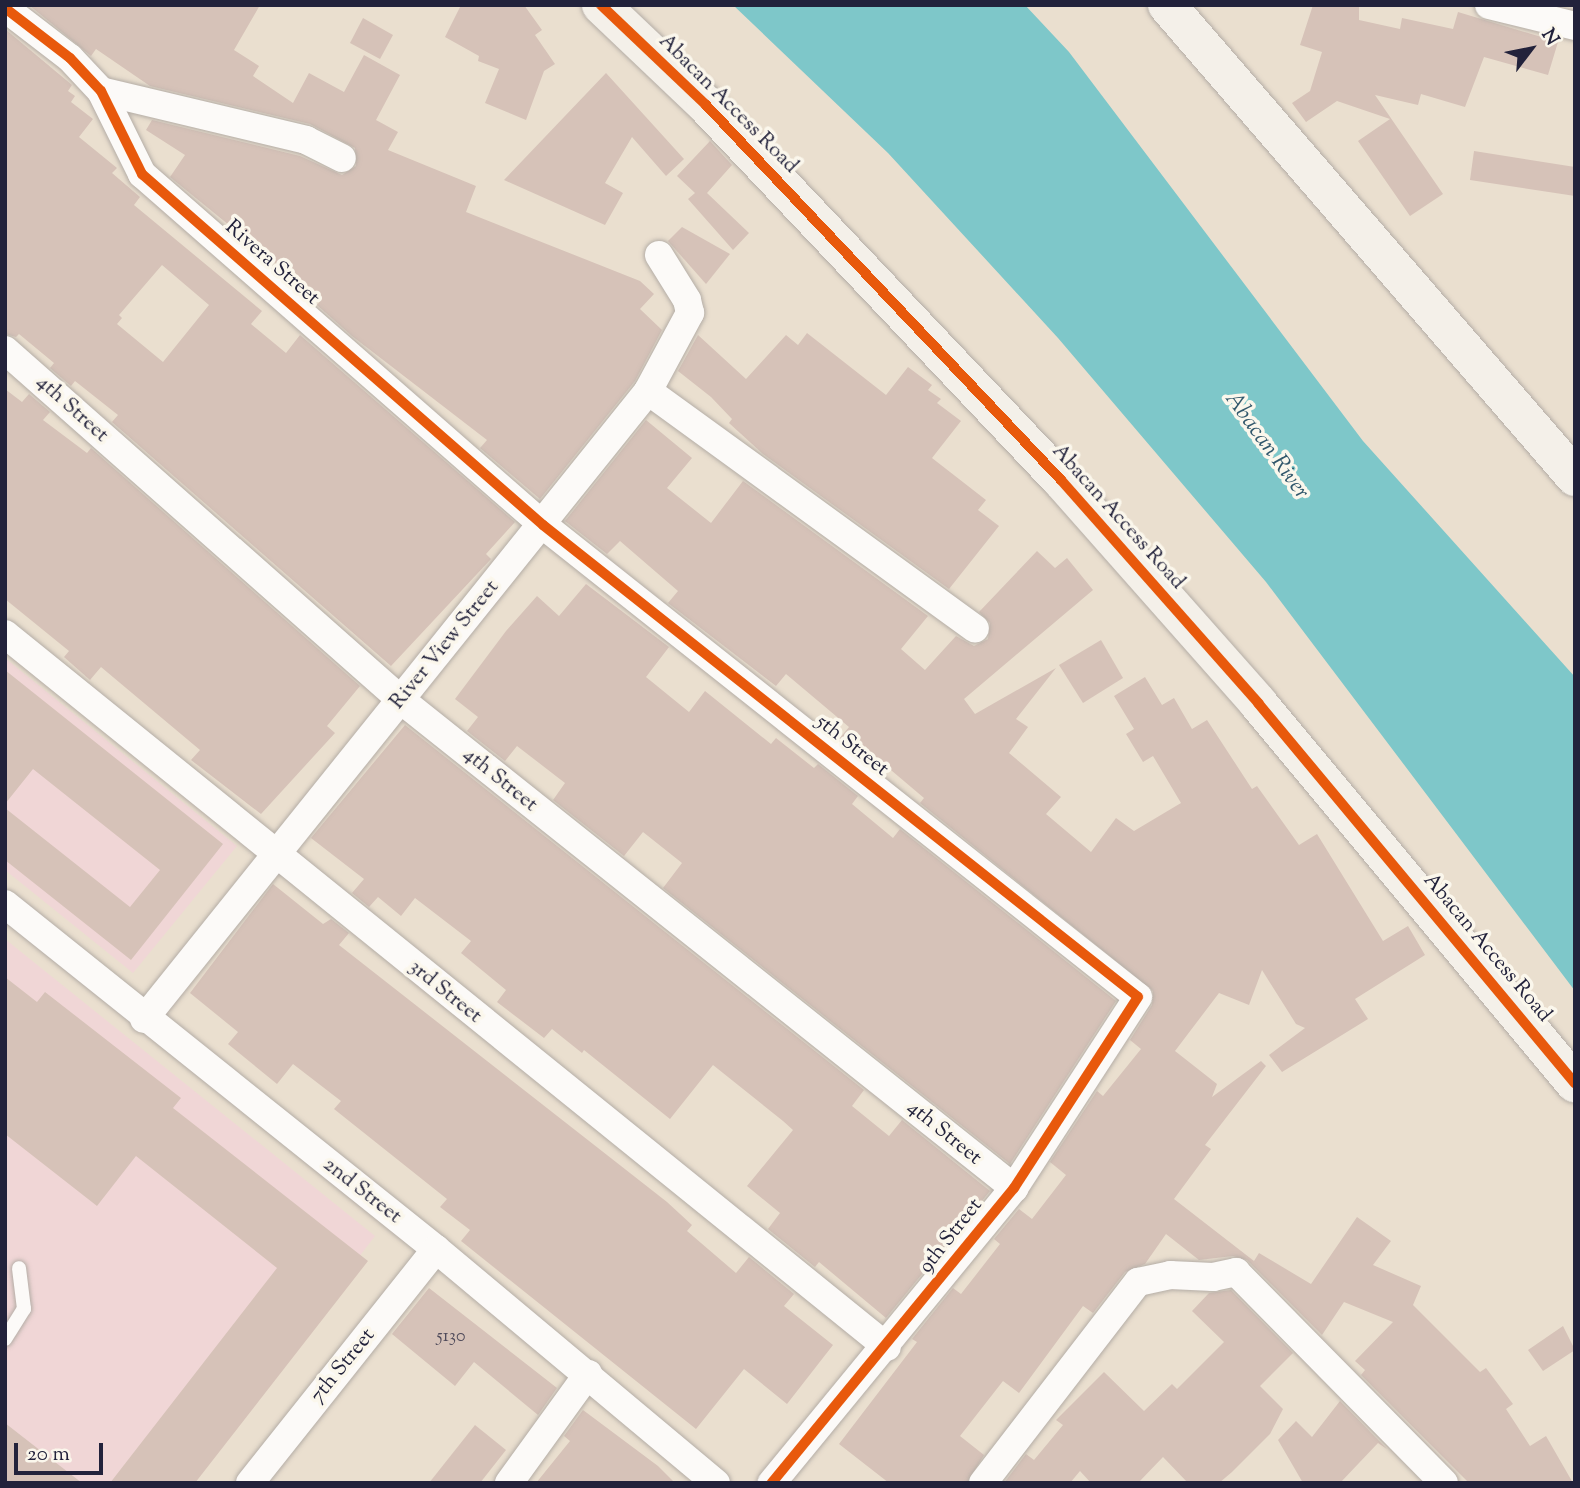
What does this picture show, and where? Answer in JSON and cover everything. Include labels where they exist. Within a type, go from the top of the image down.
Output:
[{"type":"street","name":"Abacan Access Road","points":[[601,5],[706,106],[1060,480],[1258,703],[1575,1083]]},
{"type":"street","points":[[1167,5],[1575,477]]},
{"type":"street","points":[[1489,5],[1540,11],[1575,26]]},
{"type":"street","name":"Rivera Street","points":[[5,8],[70,58],[101,91],[142,174],[543,525]]},
{"type":"street","points":[[101,91],[306,141],[342,158]]},
{"type":"street","name":"River View Street","points":[[144,1019],[648,391],[690,313],[687,300],[659,255]]},
{"type":"street","name":"4th Street","points":[[5,350],[401,700],[1014,1188]]},
{"type":"street","points":[[648,391],[975,629]]},
{"type":"street","name":"5th Street","points":[[543,525],[1138,997]]},
{"type":"street","name":"3rd Street","points":[[5,634],[276,856],[887,1347]]},
{"type":"street","name":"2nd Street","points":[[5,904],[144,1019],[436,1250],[716,1483]]},
{"type":"street","name":"9th Street","points":[[772,1483],[887,1347],[1014,1188],[1138,997]]},
{"type":"street","name":"7th Street","points":[[250,1483],[436,1250]]},
{"type":"street","points":[[983,1483],[1138,1282],[1171,1275],[1213,1277],[1236,1272],[1444,1483]]},
{"type":"street","points":[[509,1483],[588,1374]]},
{"type":"lane","points":[[5,1339],[24,1309],[19,1268]]},
{"type":"shaded area","points":[[5,658],[237,846],[133,973],[5,870]]},
{"type":"shaded area","points":[[5,939],[375,1236],[185,1483],[5,1483]]},
{"type":"water","name":"Abacan River","points":[[733,5],[1025,5],[1069,52],[1363,441],[1575,677],[1575,991],[1266,582],[1058,338],[888,153]]},
{"type":"building","points":[[29,5],[260,5],[234,50],[259,66],[253,76],[293,103],[309,73],[344,92],[364,55],[400,75],[376,120],[398,132],[388,150],[476,186],[466,212],[640,281],[654,294],[640,309],[662,330],[635,381],[540,499],[480,448],[487,440],[352,336],[317,305],[321,300],[170,177],[185,155],[146,130],[152,120],[300,156],[342,175],[356,166],[355,148],[310,124],[150,86],[96,49],[91,56]]},
{"type":"building","points":[[461,5],[524,5],[542,30],[535,35],[555,64],[544,71],[526,120],[485,103],[499,69],[478,61],[479,56],[445,37]]},
{"type":"building","points":[[1313,5],[1359,5],[1359,20],[1400,29],[1402,18],[1453,29],[1458,12],[1558,42],[1548,75],[1484,57],[1465,107],[1421,94],[1418,105],[1375,95],[1443,194],[1410,216],[1358,141],[1390,119],[1337,101],[1306,122],[1292,103],[1310,91],[1322,52],[1300,45]]},
{"type":"building","points":[[363,18],[393,35],[380,59],[350,43]]},
{"type":"building","points":[[5,29],[72,85],[68,91],[75,96],[71,102],[93,119],[79,137],[117,168],[112,173],[140,197],[134,205],[262,311],[251,324],[286,353],[300,335],[515,522],[486,554],[491,559],[391,666],[112,422],[118,415],[75,381],[71,386],[50,368],[54,363],[19,334],[16,337],[5,334]],"holes":[[[162,265],[209,305],[163,362],[117,324],[122,318],[119,315]]]},
{"type":"building","points":[[606,73],[684,159],[666,176],[632,137],[605,183],[623,193],[605,225],[504,180]]},
{"type":"building","points":[[710,141],[732,165],[707,193],[749,233],[733,250],[688,199],[695,193],[677,176]]},
{"type":"building","points":[[1474,151],[1575,167],[1575,196],[1470,180]]},
{"type":"building","points":[[682,227],[730,254],[706,284],[668,241]]},
{"type":"building","points":[[807,333],[886,395],[908,367],[932,385],[928,390],[941,399],[937,403],[961,421],[932,458],[986,500],[978,510],[999,526],[949,589],[763,454],[729,423],[732,419],[711,397],[678,371],[698,335],[746,379],[786,335],[798,345]]},
{"type":"building","points":[[5,389],[22,402],[29,394],[50,412],[43,420],[87,453],[91,448],[360,686],[327,726],[335,733],[261,814],[191,760],[200,750],[101,667],[90,680],[64,657],[69,651],[5,599]]},
{"type":"building","points":[[646,420],[692,458],[667,488],[711,523],[743,481],[928,616],[901,649],[925,670],[956,636],[974,646],[988,639],[990,623],[979,612],[1037,551],[1055,568],[1067,558],[1093,590],[964,699],[975,714],[1056,668],[1016,719],[1028,727],[1009,753],[1061,797],[1046,814],[1091,852],[1116,818],[1134,831],[1181,803],[1153,756],[1143,762],[1126,734],[1134,729],[1114,696],[1145,677],[1162,705],[1174,698],[1192,729],[1207,720],[1252,789],[1257,786],[1299,845],[1317,834],[1383,941],[1408,926],[1425,955],[1355,999],[1368,1019],[1282,1072],[1269,1055],[1305,1028],[1296,1024],[1262,970],[1249,1005],[1219,993],[1175,1051],[1217,1084],[1212,1097],[1261,1061],[1266,1066],[1205,1145],[1211,1149],[1174,1199],[1254,1261],[1259,1253],[1311,1284],[1357,1217],[1391,1241],[1373,1265],[1421,1286],[1413,1305],[1480,1372],[1486,1368],[1513,1404],[1506,1409],[1530,1446],[1546,1436],[1573,1483],[1469,1483],[1361,1375],[1365,1370],[1355,1361],[1393,1322],[1344,1302],[1322,1335],[1247,1260],[1233,1256],[1199,1260],[1166,1234],[1145,1264],[1125,1272],[1093,1313],[1083,1306],[1019,1393],[1003,1381],[960,1436],[984,1455],[967,1483],[889,1483],[839,1444],[917,1342],[912,1339],[953,1288],[961,1294],[1000,1244],[994,1239],[1019,1209],[1032,1219],[1066,1175],[1050,1162],[1097,1091],[1103,1096],[1141,1049],[1130,1040],[1152,1005],[1153,991],[920,803],[924,798],[885,765],[880,771],[839,739],[849,727],[786,674],[776,686],[668,603],[678,591],[620,541],[607,554],[565,521]]},
{"type":"building","points":[[586,584],[669,647],[646,677],[689,712],[705,691],[771,744],[776,738],[814,768],[818,764],[858,796],[852,804],[893,838],[900,829],[1116,1001],[1010,1164],[663,888],[682,863],[643,832],[624,856],[553,800],[565,783],[517,746],[505,761],[467,731],[478,717],[455,699],[506,631],[537,596],[559,616]]},
{"type":"building","points":[[1101,640],[1123,678],[1083,703],[1059,665]]},
{"type":"building","points":[[5,670],[223,844],[131,960],[5,860],[5,808],[130,907],[160,870],[33,769],[5,804]]},
{"type":"building","points":[[405,725],[864,1090],[852,1106],[889,1136],[902,1120],[990,1191],[886,1318],[819,1262],[815,1267],[768,1229],[780,1213],[747,1186],[793,1130],[713,1065],[670,1119],[584,1050],[582,1053],[552,1029],[544,1038],[497,1002],[506,990],[461,953],[471,941],[415,898],[401,916],[378,897],[369,907],[352,893],[364,879],[311,838]]},
{"type":"building","points":[[273,884],[323,924],[331,919],[349,933],[339,945],[667,1202],[692,1225],[687,1231],[736,1273],[749,1257],[794,1294],[784,1306],[833,1345],[787,1404],[744,1369],[696,1429],[461,1241],[470,1230],[440,1207],[447,1199],[334,1109],[341,1101],[293,1064],[277,1084],[228,1044],[238,1032],[190,993]]},
{"type":"building","points":[[5,977],[37,1002],[45,992],[181,1098],[173,1108],[368,1261],[195,1483],[110,1483],[277,1268],[136,1156],[97,1206],[5,1134]]},
{"type":"building","points":[[429,1288],[557,1388],[538,1415],[474,1362],[455,1386],[392,1334]]},
{"type":"building","points":[[1231,1290],[1293,1353],[1260,1386],[1283,1409],[1270,1434],[1232,1472],[1219,1483],[1188,1483],[1163,1457],[1138,1483],[1091,1483],[1080,1471],[1070,1483],[1004,1483],[1026,1454],[1034,1460],[1063,1425],[1056,1420],[1104,1372],[1144,1411],[1172,1384],[1177,1389],[1224,1342],[1192,1311],[1209,1293]]},
{"type":"building","points":[[1563,1326],[1575,1350],[1543,1371],[1528,1350]]},
{"type":"building","points":[[1340,1401],[1387,1449],[1378,1443],[1340,1483],[1303,1483],[1278,1440],[1296,1421],[1312,1437]]},
{"type":"building","points":[[583,1410],[658,1466],[675,1483],[536,1483],[570,1441],[564,1436]]},
{"type":"building","points":[[5,1423],[82,1483],[5,1483]]},
{"type":"building","points":[[475,1425],[506,1450],[480,1483],[429,1483]]},
{"type":"cycle path","points":[[601,5],[706,105],[1061,480],[1258,703],[1575,1083]]},
{"type":"cycle path","points":[[5,8],[70,58],[101,91],[142,174],[543,525],[1138,997],[1014,1188],[772,1483]]}]
